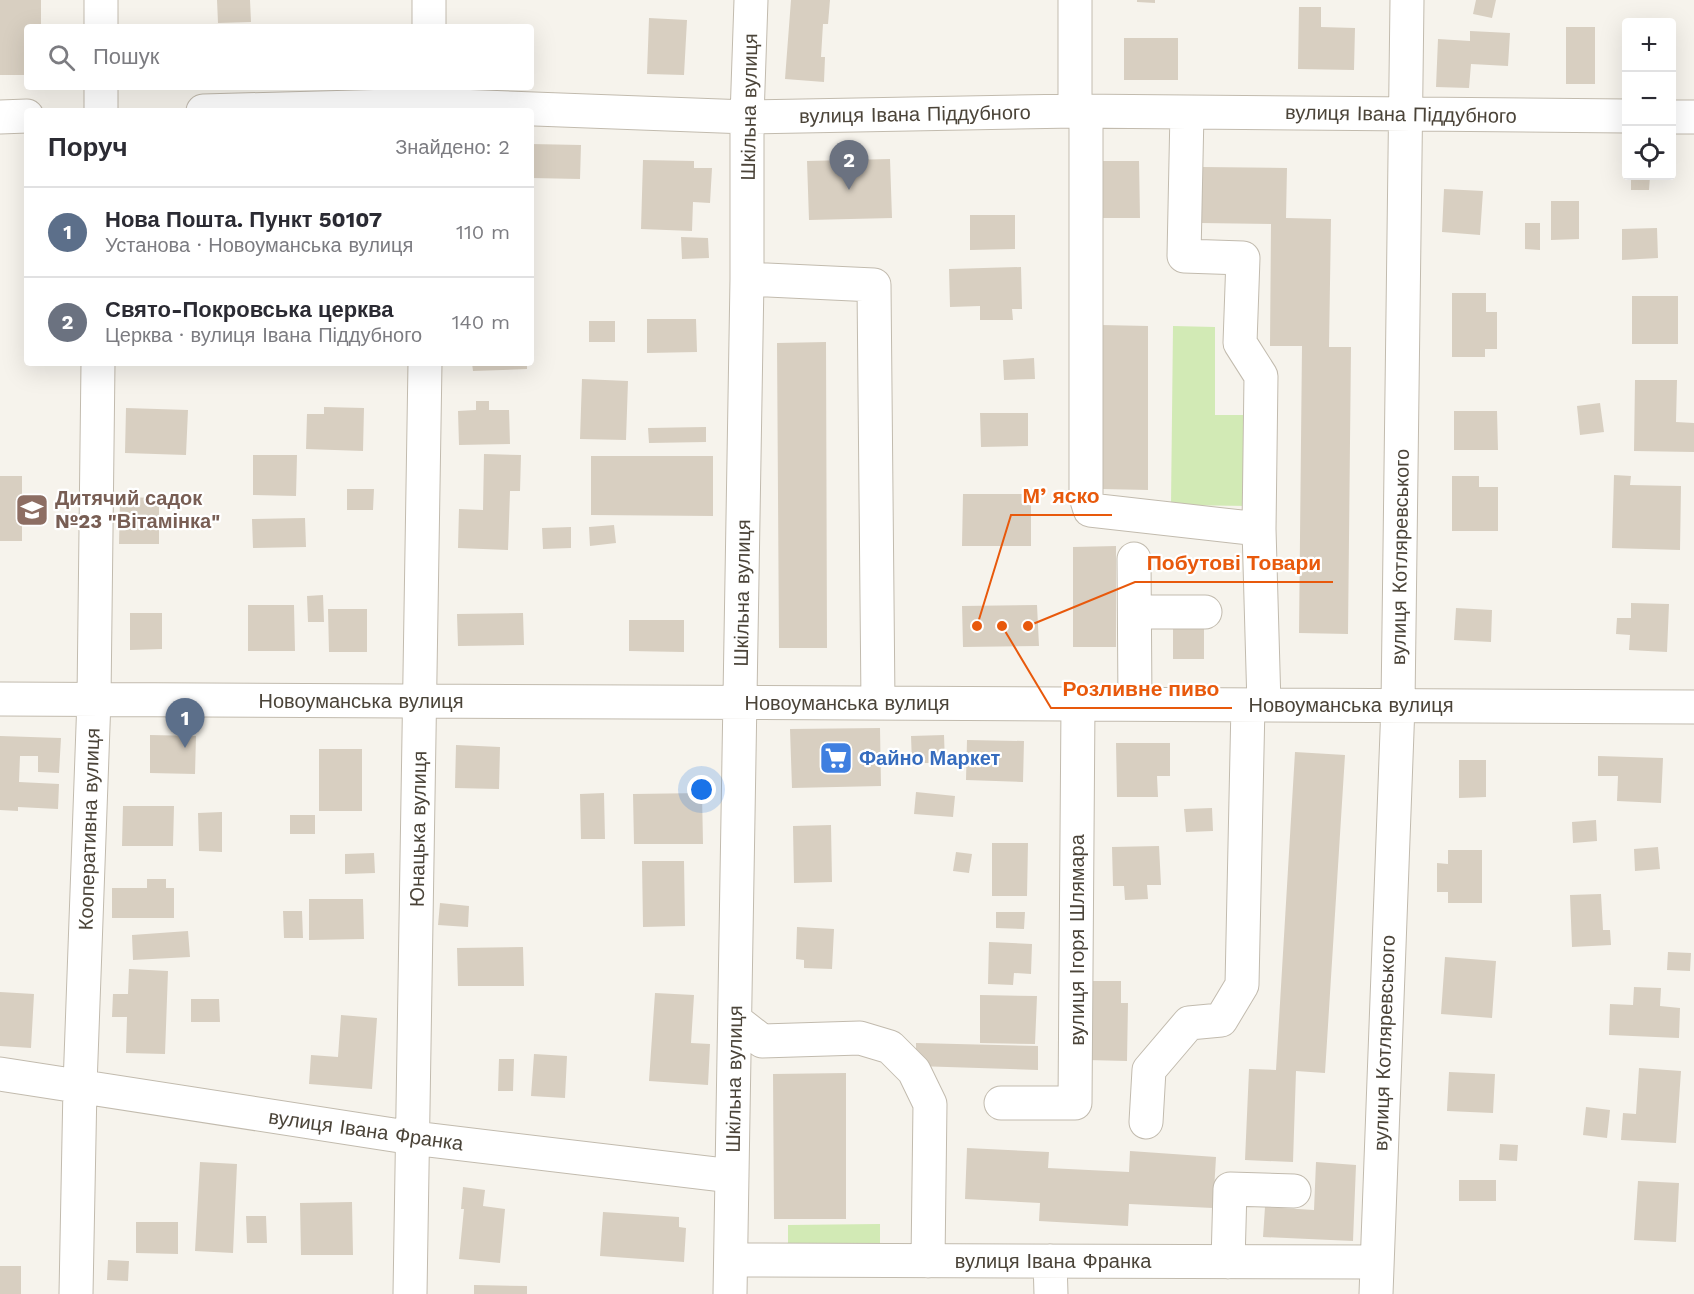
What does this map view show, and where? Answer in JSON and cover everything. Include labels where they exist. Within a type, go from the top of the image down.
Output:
[{"type":"street","points":[[101,0],[101,24]]},
{"type":"street","points":[[429,0],[429,24]]},
{"type":"street","name":"Шкільна вулиця","points":[[730,1294],[741,702],[747,117],[751,0]]},
{"type":"street","points":[[1075,0],[1081,111],[1086,497],[1090,510],[1259,529]]},
{"type":"street","name":"вулиця Котляревського","points":[[1376,1278],[1398,705],[1407,0]]},
{"type":"street","points":[[100,108],[101,90]]},
{"type":"street","name":"вулиця Івана Піддубного","points":[[271,108],[430,101],[747,117],[1081,111],[1622,116]]},
{"type":"street","points":[[1146,1122],[1149,1070],[1175,1029],[1189,1023],[1221,1020],[1242,985],[1256,705],[1261,376],[1240,343],[1243,258],[1184,256],[1186,112]]},
{"type":"street","points":[[0,117],[24,116]]},
{"type":"street","points":[[1676,117],[1694,117]]},
{"type":"street","points":[[747,279],[874,285],[885,638],[878,703]]},
{"type":"street","name":"Кооперативна вулиця","points":[[76,1294],[80,1086],[94,699],[98,366]]},
{"type":"street","name":"Юнацька вулиця","points":[[410,1294],[425,366]]},
{"type":"street","points":[[1134,559],[1135,704]]},
{"type":"street","points":[[1135,612],[1205,612]]},
{"type":"street","name":"Новоуманська вулиця","points":[[0,699],[1694,707]]},
{"type":"street","name":"вулиця Ігоря Шлямара","points":[[1001,1103],[1075,1103],[1078,704]]},
{"type":"street","points":[[735,1020],[762,1041],[860,1038],[890,1047],[914,1071],[930,1104],[928,1261]]},
{"type":"street","name":"вулиця Івана Франка","points":[[0,1074],[412,1138],[732,1176]]},
{"type":"street","points":[[1228,1262],[1230,1190],[1293,1191]]},
{"type":"street","name":"вулиця Івана Франка","points":[[731,1260],[1228,1262],[1376,1278]]},
{"type":"street","points":[[1050,1261],[1051,1294]]},
{"type":"green space","points":[[1173,326],[1215,327],[1215,415],[1251,415],[1251,506],[1171,505]]},
{"type":"green space","points":[[880,1224],[880,1256],[788,1256],[788,1225]]},
{"type":"building","points":[[0,0],[41,0],[41,24],[24,24],[24,75],[0,75]]},
{"type":"building","points":[[217,0],[250,0],[251,22],[218,23]]},
{"type":"building","points":[[791,0],[830,0],[828,24],[823,24],[821,57],[825,57],[824,82],[785,79]]},
{"type":"building","points":[[1137,0],[1155,0],[1155,3],[1137,2]]},
{"type":"building","points":[[1476,0],[1496,0],[1492,18],[1473,14]]},
{"type":"building","points":[[1299,7],[1321,7],[1321,27],[1355,28],[1354,70],[1298,69]]},
{"type":"building","points":[[649,18],[687,20],[684,75],[647,74]]},
{"type":"building","points":[[1566,27],[1595,27],[1595,84],[1566,84]]},
{"type":"building","points":[[1470,31],[1510,33],[1508,66],[1471,64],[1469,88],[1436,87],[1438,39],[1470,41]]},
{"type":"building","points":[[1124,38],[1178,38],[1178,80],[1124,80]]},
{"type":"building","points":[[534,144],[581,145],[580,179],[534,178]]},
{"type":"building","points":[[890,159],[892,218],[809,220],[807,161]]},
{"type":"building","points":[[643,160],[694,161],[694,168],[712,168],[710,203],[693,202],[692,231],[641,229]]},
{"type":"building","points":[[1098,161],[1139,161],[1140,218],[1098,218]]},
{"type":"building","points":[[1202,167],[1287,168],[1286,218],[1331,219],[1329,347],[1351,347],[1348,634],[1299,633],[1302,346],[1270,346],[1271,224],[1201,223]]},
{"type":"building","points":[[1631,180],[1650,180],[1649,190],[1631,190]]},
{"type":"building","points":[[1444,189],[1483,191],[1480,235],[1442,232]]},
{"type":"building","points":[[1551,201],[1579,201],[1579,239],[1551,240]]},
{"type":"building","points":[[970,215],[1015,215],[1015,249],[970,250]]},
{"type":"building","points":[[1525,223],[1540,223],[1540,250],[1525,249]]},
{"type":"building","points":[[1657,228],[1658,258],[1622,260],[1622,229]]},
{"type":"building","points":[[681,237],[708,238],[709,258],[682,259]]},
{"type":"building","points":[[1021,267],[1022,309],[1012,309],[1013,320],[980,320],[980,306],[950,307],[949,269]]},
{"type":"building","points":[[1452,293],[1486,293],[1486,312],[1497,312],[1497,349],[1485,349],[1485,357],[1452,357]]},
{"type":"building","points":[[1632,296],[1678,296],[1678,344],[1632,344]]},
{"type":"building","points":[[647,319],[696,319],[697,352],[647,353]]},
{"type":"building","points":[[589,321],[615,321],[615,342],[589,342]]},
{"type":"building","points":[[1101,325],[1148,326],[1148,490],[1101,489]]},
{"type":"building","points":[[826,342],[827,648],[779,648],[777,343]]},
{"type":"building","points":[[1034,358],[1035,379],[1004,380],[1003,360]]},
{"type":"building","points":[[472,366],[527,366],[527,369],[473,371]]},
{"type":"building","points":[[582,379],[628,381],[626,440],[580,439]]},
{"type":"building","points":[[1635,380],[1677,380],[1676,422],[1694,423],[1694,452],[1634,451]]},
{"type":"building","points":[[476,401],[489,401],[489,410],[509,410],[510,444],[459,445],[458,411],[476,410]]},
{"type":"building","points":[[1600,403],[1604,432],[1580,435],[1577,406]]},
{"type":"building","points":[[324,407],[364,408],[363,451],[306,449],[307,414],[324,414]]},
{"type":"building","points":[[126,408],[188,410],[186,455],[125,453]]},
{"type":"building","points":[[1454,411],[1497,411],[1498,450],[1454,450]]},
{"type":"building","points":[[980,413],[1028,413],[1028,446],[981,447]]},
{"type":"building","points":[[706,427],[706,442],[649,443],[648,428]]},
{"type":"building","points":[[484,454],[521,455],[520,491],[510,491],[508,550],[458,548],[459,509],[483,510]]},
{"type":"building","points":[[253,455],[297,455],[296,496],[253,495]]},
{"type":"building","points":[[591,456],[713,456],[713,516],[591,515]]},
{"type":"building","points":[[1614,475],[1631,476],[1630,485],[1681,486],[1680,550],[1612,548]]},
{"type":"building","points":[[0,476],[22,476],[22,541],[0,541]]},
{"type":"building","points":[[1452,476],[1479,476],[1479,487],[1498,487],[1498,531],[1452,531]]},
{"type":"building","points":[[347,489],[374,489],[373,510],[347,510]]},
{"type":"building","points":[[963,494],[1031,494],[1031,546],[962,546]]},
{"type":"building","points":[[120,497],[159,498],[159,544],[119,544]]},
{"type":"building","points":[[305,518],[306,547],[253,548],[252,519]]},
{"type":"building","points":[[614,525],[616,543],[590,546],[589,527]]},
{"type":"building","points":[[571,527],[571,548],[543,549],[542,528]]},
{"type":"building","points":[[1116,546],[1116,647],[1073,647],[1073,547]]},
{"type":"building","points":[[323,595],[324,622],[308,622],[307,596]]},
{"type":"building","points":[[1631,603],[1669,604],[1667,652],[1629,650],[1630,635],[1616,634],[1617,618],[1631,618]]},
{"type":"building","points":[[248,605],[294,605],[295,651],[248,651]]},
{"type":"building","points":[[1037,605],[1039,646],[963,647],[962,606]]},
{"type":"building","points":[[1456,608],[1492,610],[1491,642],[1454,640]]},
{"type":"building","points":[[328,609],[367,609],[367,652],[329,652]]},
{"type":"building","points":[[130,613],[162,613],[162,649],[130,650]]},
{"type":"building","points":[[523,613],[524,645],[458,646],[457,614]]},
{"type":"building","points":[[629,620],[684,620],[684,652],[629,651]]},
{"type":"building","points":[[1173,629],[1204,629],[1204,659],[1173,659]]},
{"type":"building","name":"Файно Маркет","points":[[880,728],[881,786],[792,788],[790,729]]},
{"type":"building","points":[[150,735],[196,736],[195,774],[150,773]]},
{"type":"building","points":[[944,735],[945,763],[912,763],[911,736]]},
{"type":"building","points":[[0,736],[61,738],[59,773],[38,772],[38,756],[20,756],[19,782],[59,784],[58,809],[18,807],[18,811],[0,810]]},
{"type":"building","points":[[967,740],[1024,741],[1023,782],[966,780]]},
{"type":"building","points":[[1116,743],[1170,743],[1170,776],[1157,776],[1158,797],[1117,797]]},
{"type":"building","points":[[456,745],[500,747],[499,789],[455,788]]},
{"type":"building","points":[[319,749],[362,749],[362,811],[319,811]]},
{"type":"building","points":[[1295,752],[1345,755],[1325,1073],[1296,1071],[1293,1162],[1245,1160],[1249,1069],[1276,1070]]},
{"type":"building","points":[[1598,756],[1663,758],[1661,803],[1617,801],[1618,776],[1598,776]]},
{"type":"building","points":[[1459,760],[1486,760],[1486,797],[1459,798]]},
{"type":"building","points":[[916,792],[955,796],[953,817],[914,814]]},
{"type":"building","points":[[604,793],[605,839],[581,839],[580,794]]},
{"type":"building","points":[[702,793],[703,844],[634,844],[633,794]]},
{"type":"building","points":[[123,806],[174,806],[173,846],[122,846]]},
{"type":"building","points":[[1212,808],[1213,831],[1186,832],[1184,809]]},
{"type":"building","points":[[222,812],[222,852],[199,851],[198,813]]},
{"type":"building","points":[[290,815],[315,815],[315,834],[290,834]]},
{"type":"building","points":[[1596,820],[1597,841],[1573,843],[1572,822]]},
{"type":"building","points":[[831,825],[832,882],[794,883],[793,826]]},
{"type":"building","points":[[992,843],[1028,843],[1027,896],[992,896]]},
{"type":"building","points":[[1159,846],[1161,885],[1147,885],[1148,899],[1125,900],[1124,886],[1113,886],[1112,847]]},
{"type":"building","points":[[1658,847],[1660,869],[1635,871],[1634,849]]},
{"type":"building","points":[[1448,850],[1482,850],[1482,903],[1448,903],[1448,892],[1437,892],[1437,863],[1448,864]]},
{"type":"building","points":[[956,852],[972,854],[969,873],[953,871]]},
{"type":"building","points":[[374,853],[375,873],[345,874],[345,854]]},
{"type":"building","points":[[642,861],[684,861],[685,926],[643,927]]},
{"type":"building","points":[[147,879],[166,879],[166,888],[174,888],[174,918],[112,918],[112,888],[147,888]]},
{"type":"building","points":[[1601,894],[1603,930],[1610,930],[1611,945],[1572,947],[1570,895]]},
{"type":"building","points":[[309,899],[363,899],[364,939],[309,940]]},
{"type":"building","points":[[440,903],[469,906],[468,927],[438,925]]},
{"type":"building","points":[[283,911],[302,911],[303,938],[284,938]]},
{"type":"building","points":[[996,912],[1025,912],[1024,929],[996,928]]},
{"type":"building","points":[[797,927],[834,929],[832,969],[804,968],[804,960],[796,959]]},
{"type":"building","points":[[188,931],[190,957],[133,960],[132,935]]},
{"type":"building","points":[[989,942],[1032,944],[1031,974],[1014,973],[1013,985],[988,984]]},
{"type":"building","points":[[523,947],[524,986],[458,986],[457,948]]},
{"type":"building","points":[[1668,952],[1691,953],[1690,971],[1667,970]]},
{"type":"building","points":[[1445,957],[1496,961],[1492,1018],[1441,1014]]},
{"type":"building","points":[[129,969],[168,971],[165,1054],[126,1053],[127,1017],[112,1017],[113,994],[128,994]]},
{"type":"building","points":[[1089,981],[1121,981],[1121,1003],[1128,1003],[1127,1061],[1087,1060]]},
{"type":"building","points":[[1634,987],[1661,988],[1660,1006],[1680,1008],[1679,1038],[1609,1035],[1610,1004],[1633,1005]]},
{"type":"building","points":[[0,992],[34,994],[31,1048],[0,1046]]},
{"type":"building","points":[[655,993],[694,995],[691,1043],[710,1044],[708,1085],[649,1081]]},
{"type":"building","points":[[980,995],[1037,996],[1035,1044],[980,1043]]},
{"type":"building","points":[[191,999],[219,999],[220,1022],[191,1022]]},
{"type":"building","points":[[341,1015],[377,1018],[372,1089],[309,1084],[311,1055],[338,1057]]},
{"type":"building","points":[[916,1043],[1038,1046],[1038,1070],[916,1066]]},
{"type":"building","points":[[534,1054],[567,1056],[565,1098],[531,1096]]},
{"type":"building","points":[[499,1059],[514,1059],[513,1091],[498,1091]]},
{"type":"building","points":[[1639,1068],[1681,1071],[1676,1143],[1621,1140],[1623,1113],[1636,1114]]},
{"type":"building","points":[[1449,1072],[1495,1074],[1493,1113],[1447,1111]]},
{"type":"building","points":[[846,1073],[846,1219],[774,1219],[773,1074]]},
{"type":"building","points":[[1586,1107],[1610,1110],[1607,1138],[1583,1135]]},
{"type":"building","points":[[1500,1144],[1518,1145],[1517,1161],[1499,1160]]},
{"type":"building","points":[[967,1148],[1049,1152],[1048,1168],[1129,1172],[1130,1151],[1216,1157],[1213,1208],[1129,1204],[1128,1226],[1039,1221],[1040,1203],[965,1199]]},
{"type":"building","points":[[200,1162],[237,1164],[233,1253],[195,1251]]},
{"type":"building","points":[[1316,1162],[1356,1165],[1353,1241],[1263,1237],[1265,1207],[1314,1210]]},
{"type":"building","points":[[1459,1180],[1496,1180],[1496,1201],[1459,1201]]},
{"type":"building","points":[[1638,1181],[1679,1183],[1676,1242],[1634,1240]]},
{"type":"building","points":[[463,1187],[485,1190],[483,1206],[505,1209],[500,1263],[459,1259],[464,1209],[461,1209]]},
{"type":"building","points":[[352,1202],[353,1255],[301,1255],[300,1203]]},
{"type":"building","points":[[603,1212],[679,1217],[679,1227],[686,1228],[684,1262],[600,1256]]},
{"type":"building","points":[[246,1216],[266,1216],[267,1243],[247,1243]]},
{"type":"building","points":[[136,1222],[178,1222],[178,1254],[136,1253]]},
{"type":"building","points":[[108,1260],[129,1261],[128,1281],[107,1280]]},
{"type":"building","points":[[0,1266],[21,1266],[21,1294],[0,1294]]},
{"type":"building","points":[[474,1285],[527,1286],[527,1294],[474,1294]]},
{"type":"place","name":"Свято-Покровська церква","points":[[849,190]]},
{"type":"place","name":"Дитячий садок №23 \"Вітамінка\"","points":[[32,510]]},
{"type":"place","name":"Мʼяско","points":[[977,626]]},
{"type":"place","name":"Розливне пиво","points":[[1002,626]]},
{"type":"place","name":"Побутові Товари","points":[[1028,626]]},
{"type":"place","name":"Нова Пошта. Пункт 50107","points":[[185,748]]},
{"type":"place","name":"Файно Маркет","points":[[836,758]]}]
